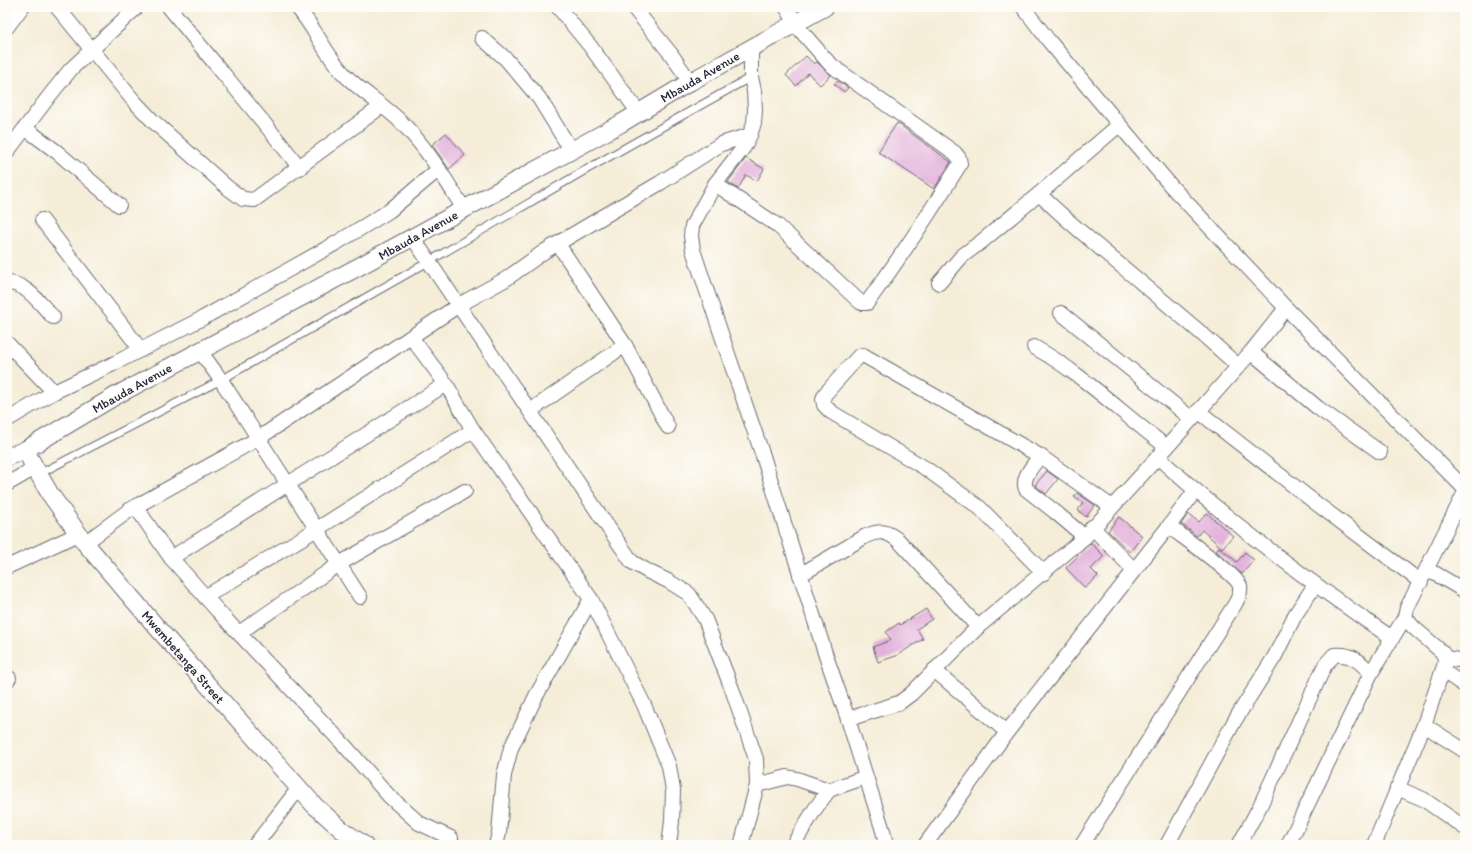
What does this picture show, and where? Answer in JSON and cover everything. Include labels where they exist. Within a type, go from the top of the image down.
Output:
[{"type":"street","points":[[7,26],[22,7]]},
{"type":"street","points":[[57,7],[133,100],[153,121],[228,188],[243,199],[254,200],[300,168],[382,106]]},
{"type":"street","points":[[7,152],[71,69],[137,7]]},
{"type":"street","points":[[169,7],[300,168]]},
{"type":"street","points":[[297,7],[336,65],[354,84],[407,128],[439,169],[464,209]]},
{"type":"street","points":[[558,7],[590,46],[639,112]]},
{"type":"street","points":[[632,7],[671,54],[690,82]]},
{"type":"street","points":[[715,184],[777,225],[860,302],[867,303],[923,223],[960,164],[959,158],[955,153],[829,63],[795,24],[795,21],[786,7]]},
{"type":"street","name":"Mbauda Avenue","points":[[7,457],[25,450],[117,395],[413,238],[825,7]]},
{"type":"street","points":[[1023,7],[1049,41],[1171,186],[1286,308],[1465,490],[1407,608],[1405,617],[1371,673],[1288,845]]},
{"type":"street","points":[[482,38],[506,59],[539,98],[571,150]]},
{"type":"street","points":[[751,49],[751,77],[754,91],[755,110],[754,123],[744,147],[715,184],[692,226],[691,236],[693,250],[732,369],[763,456],[826,656],[848,720],[883,831],[886,845]]},
{"type":"street","points":[[939,282],[962,256],[1039,194],[1119,124]]},
{"type":"street","points":[[25,128],[57,152],[119,205]]},
{"type":"street","points":[[7,567],[82,538],[259,438],[459,305],[506,279],[545,251],[660,183],[720,144],[750,135]]},
{"type":"street","points":[[7,420],[54,392],[141,350],[210,314],[338,242],[389,211],[439,169]]},
{"type":"street","points":[[1039,194],[1106,253],[1206,336],[1238,366]]},
{"type":"street","points":[[42,220],[141,350]]},
{"type":"street","points":[[413,238],[632,562],[689,594],[705,619],[732,689],[756,759],[757,785],[742,842],[743,845]]},
{"type":"street","points":[[558,244],[625,345],[668,427]]},
{"type":"street","points":[[7,283],[14,283],[27,289],[53,317]]},
{"type":"street","points":[[848,720],[899,703],[921,684],[978,627],[1044,573],[1089,532],[1251,352],[1286,308]]},
{"type":"street","points":[[1061,313],[1195,415],[1317,504],[1423,576],[1436,574],[1465,591]]},
{"type":"street","points":[[411,337],[446,384],[473,430],[592,599],[644,705],[669,766],[673,790],[672,821],[669,845]]},
{"type":"street","points":[[7,343],[54,392]]},
{"type":"street","points":[[530,411],[625,345]]},
{"type":"street","points":[[1034,347],[1056,359],[1075,373],[1162,452],[1195,490],[1315,585],[1392,638]]},
{"type":"street","points":[[200,352],[221,380],[259,438],[360,597]]},
{"type":"street","points":[[1251,352],[1318,408],[1380,452]]},
{"type":"street","points":[[1044,573],[980,508],[925,468],[831,412],[824,405],[823,399],[825,394],[860,356],[863,355],[1040,456],[1112,507]]},
{"type":"street","points":[[171,558],[446,384]]},
{"type":"street","points":[[205,597],[317,530],[473,430]]},
{"type":"street","name":"Mwembetanga Street","points":[[25,450],[50,494],[82,538],[160,632],[314,805],[342,830],[364,845]]},
{"type":"street","points":[[1040,456],[1025,478],[1026,489],[1054,510],[1089,532],[1134,570]]},
{"type":"street","points":[[7,484],[37,471]]},
{"type":"street","points":[[925,845],[1007,732],[1169,526],[1195,490]]},
{"type":"street","points":[[239,633],[339,564],[465,491]]},
{"type":"street","points":[[136,507],[171,558],[205,597],[346,747],[389,796],[419,823],[451,838]]},
{"type":"street","points":[[1082,845],[1235,604],[1240,591],[1240,586],[1230,574],[1169,526]]},
{"type":"street","points":[[800,575],[866,536],[876,532],[884,532],[892,535],[899,541],[978,627]]},
{"type":"street","points":[[1167,845],[1235,720],[1275,656],[1295,615],[1315,585]]},
{"type":"street","points":[[496,845],[499,833],[504,775],[511,748],[536,696],[592,599]]},
{"type":"street","points":[[1374,845],[1424,725],[1444,664],[1442,652],[1408,622],[1405,617]]},
{"type":"street","points":[[1239,845],[1260,806],[1324,665],[1334,655],[1349,655],[1371,673]]},
{"type":"street","points":[[1444,664],[1465,661]]},
{"type":"street","points":[[1444,664],[1465,686]]},
{"type":"street","points":[[934,670],[1007,732]]},
{"type":"street","points":[[1424,725],[1465,751]]},
{"type":"street","points":[[757,785],[787,777],[829,790]]},
{"type":"street","points":[[793,845],[815,809],[829,790],[866,777]]},
{"type":"street","points":[[255,845],[299,788]]},
{"type":"street","points":[[1398,788],[1422,799],[1465,828]]},
{"type":"lane","points":[[37,471],[221,380],[582,172],[751,77]]},
{"type":"building","points":[[806,56],[814,64],[817,62],[831,75],[820,85],[808,73],[796,86],[786,75]]},
{"type":"building","points":[[838,81],[848,88],[844,92],[834,84]]},
{"type":"building","points":[[897,123],[951,162],[934,189],[878,152]]},
{"type":"building","points":[[446,133],[465,155],[449,169],[432,145]]},
{"type":"building","points":[[746,158],[764,169],[757,181],[746,175],[738,189],[728,182]]},
{"type":"building","points":[[1047,471],[1058,479],[1046,494],[1035,485]]},
{"type":"building","points":[[1077,493],[1095,505],[1086,517],[1078,510],[1083,503],[1074,497]]},
{"type":"building","points":[[1207,513],[1233,536],[1222,548],[1202,530],[1197,536],[1181,524],[1188,514],[1199,522]]},
{"type":"building","points":[[1119,517],[1142,536],[1130,552],[1108,531]]},
{"type":"building","points":[[1091,543],[1104,556],[1091,569],[1098,576],[1085,588],[1066,568],[1078,556],[1077,555]]},
{"type":"building","points":[[1219,547],[1237,562],[1245,552],[1254,560],[1242,574],[1216,551]]},
{"type":"building","points":[[926,609],[932,619],[917,629],[923,639],[896,656],[878,662],[873,647],[891,640],[886,632],[899,623],[900,625]]}]
